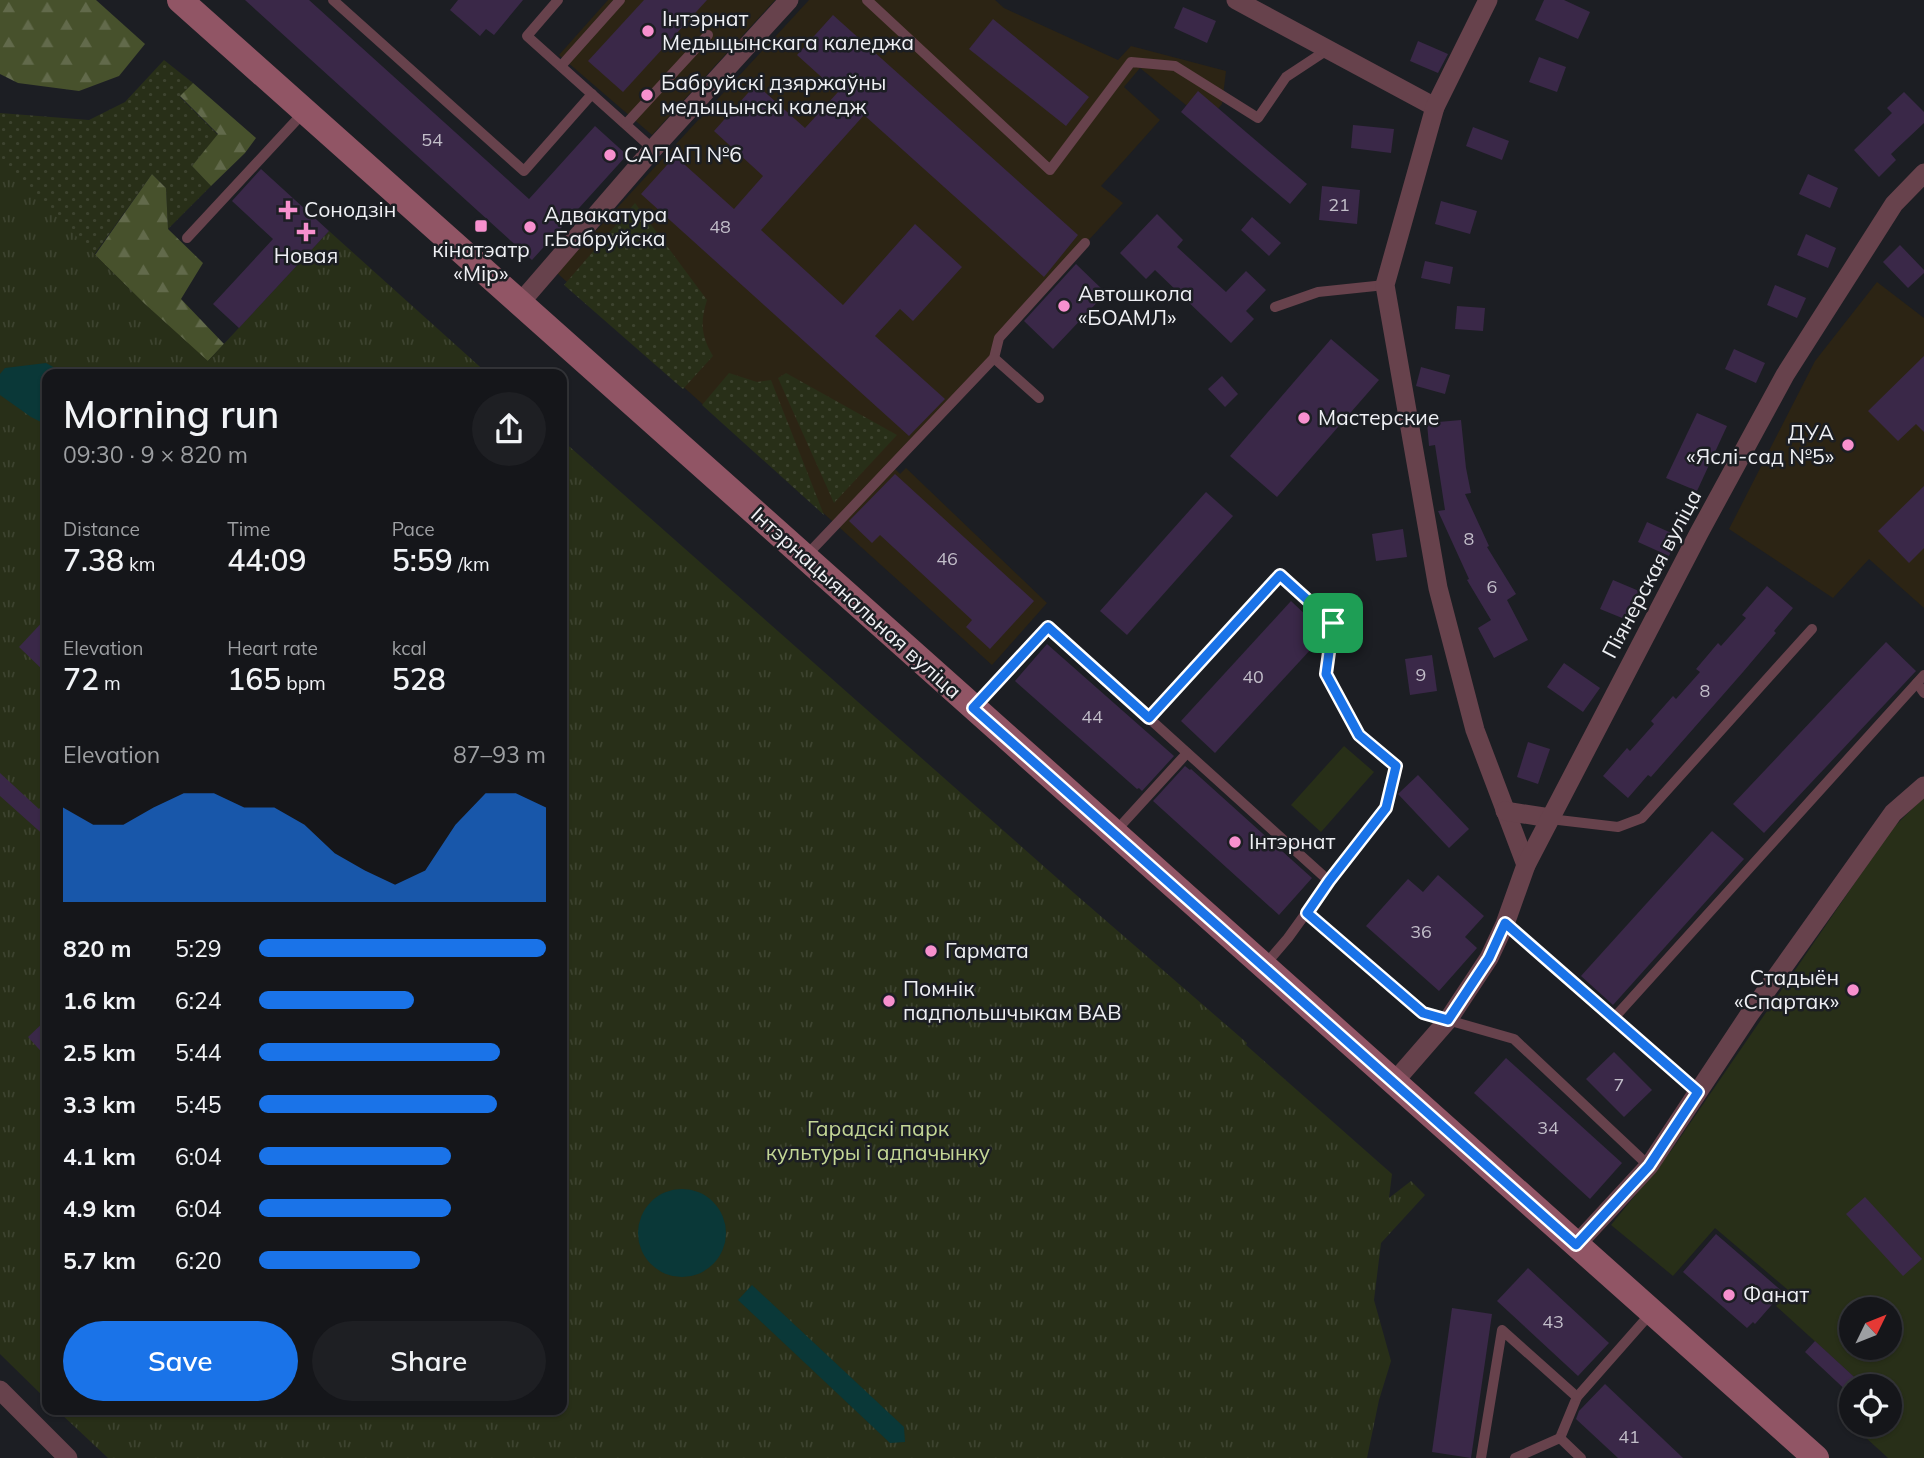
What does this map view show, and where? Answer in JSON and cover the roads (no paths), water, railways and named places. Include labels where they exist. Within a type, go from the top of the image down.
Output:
[{"type":"main road","name":"Інтэрнацыянальная вуліца","points":[[191,4],[305,111],[1815,1458]]},
{"type":"street","points":[[520,303],[653,149],[789,0]]},
{"type":"street","points":[[1236,0],[1434,107]]},
{"type":"street","points":[[1488,0],[1434,107],[1385,285],[1438,588],[1475,730],[1526,865]]},
{"type":"street","name":"Піянерская вуліца","points":[[1394,1083],[1448,1020],[1489,958],[1526,865],[1699,533],[1785,375],[1894,204],[1924,173]]},
{"type":"street","points":[[1576,1245],[1649,1166],[1749,1015],[1893,813],[1924,786]]},
{"type":"street","points":[[1505,810],[1550,818]]},
{"type":"street","points":[[0,1390],[68,1458]]},
{"type":"lane","points":[[333,0],[524,171],[592,94]]},
{"type":"lane","points":[[558,0],[527,36],[653,149]]},
{"type":"lane","points":[[561,66],[620,0]]},
{"type":"lane","points":[[867,0],[1050,170],[1131,62],[1175,66],[1258,118],[1286,77],[1328,49]]},
{"type":"lane","points":[[625,124],[708,35]]},
{"type":"lane","points":[[187,238],[305,111]]},
{"type":"lane","points":[[805,557],[994,358],[999,338],[1085,243]]},
{"type":"lane","points":[[1275,307],[1318,292],[1385,285]]},
{"type":"lane","points":[[994,358],[1039,398]]},
{"type":"lane","points":[[1149,718],[1280,575],[1333,623],[1326,674],[1359,735],[1396,766],[1386,808],[1264,966]]},
{"type":"lane","points":[[973,708],[1048,627],[1329,881]]},
{"type":"lane","points":[[1550,818],[1618,827],[1642,818],[1812,629]]},
{"type":"lane","points":[[1920,679],[1924,693]]},
{"type":"lane","points":[[1613,1019],[1920,679]]},
{"type":"lane","points":[[1114,833],[1187,753]]},
{"type":"lane","points":[[1307,913],[1423,1013],[1514,1039],[1649,1166]]},
{"type":"lane","points":[[1505,923],[1698,1092]]},
{"type":"lane","points":[[1515,1458],[1560,1438],[1577,1397],[1652,1312]]},
{"type":"lane","points":[[1481,1458],[1502,1330],[1577,1397]]},
{"type":"lane","points":[[1560,1438],[1581,1458]]},
{"type":"place","name":"Інтэрнат Медыцынскага каледжа","points":[[648,31]]},
{"type":"place","name":"Бабруйскі дзяржаўны медыцынскі каледж","points":[[647,95]]},
{"type":"place","name":"САПАП №6","points":[[610,155]]},
{"type":"place","name":"Сонодзін","points":[[288,210]]},
{"type":"place","name":"кінатэатр «Мір»","points":[[481,226]]},
{"type":"place","name":"Адвакатура г.Бабруйска","points":[[530,227]]},
{"type":"place","name":"Новая","points":[[306,232]]},
{"type":"place","name":"Автошкола «БОАМЛ»","points":[[1064,306]]},
{"type":"place","name":"Мастерские","points":[[1304,418]]},
{"type":"place","name":"ДУА «Яслі-сад №5»","points":[[1848,445]]},
{"type":"place","name":"Інтэрнат","points":[[1235,842]]},
{"type":"place","name":"Гармата","points":[[931,951]]},
{"type":"place","name":"Стадыён «Спартак»","points":[[1853,990]]},
{"type":"place","name":"Помнік падпольшчыкам ВАВ","points":[[889,1001]]},
{"type":"place","name":"Фанат","points":[[1729,1295]]},
{"type":"park label","name":"Гарадскі парк культуры і адпачынку","points":[[878,1141]]}]
